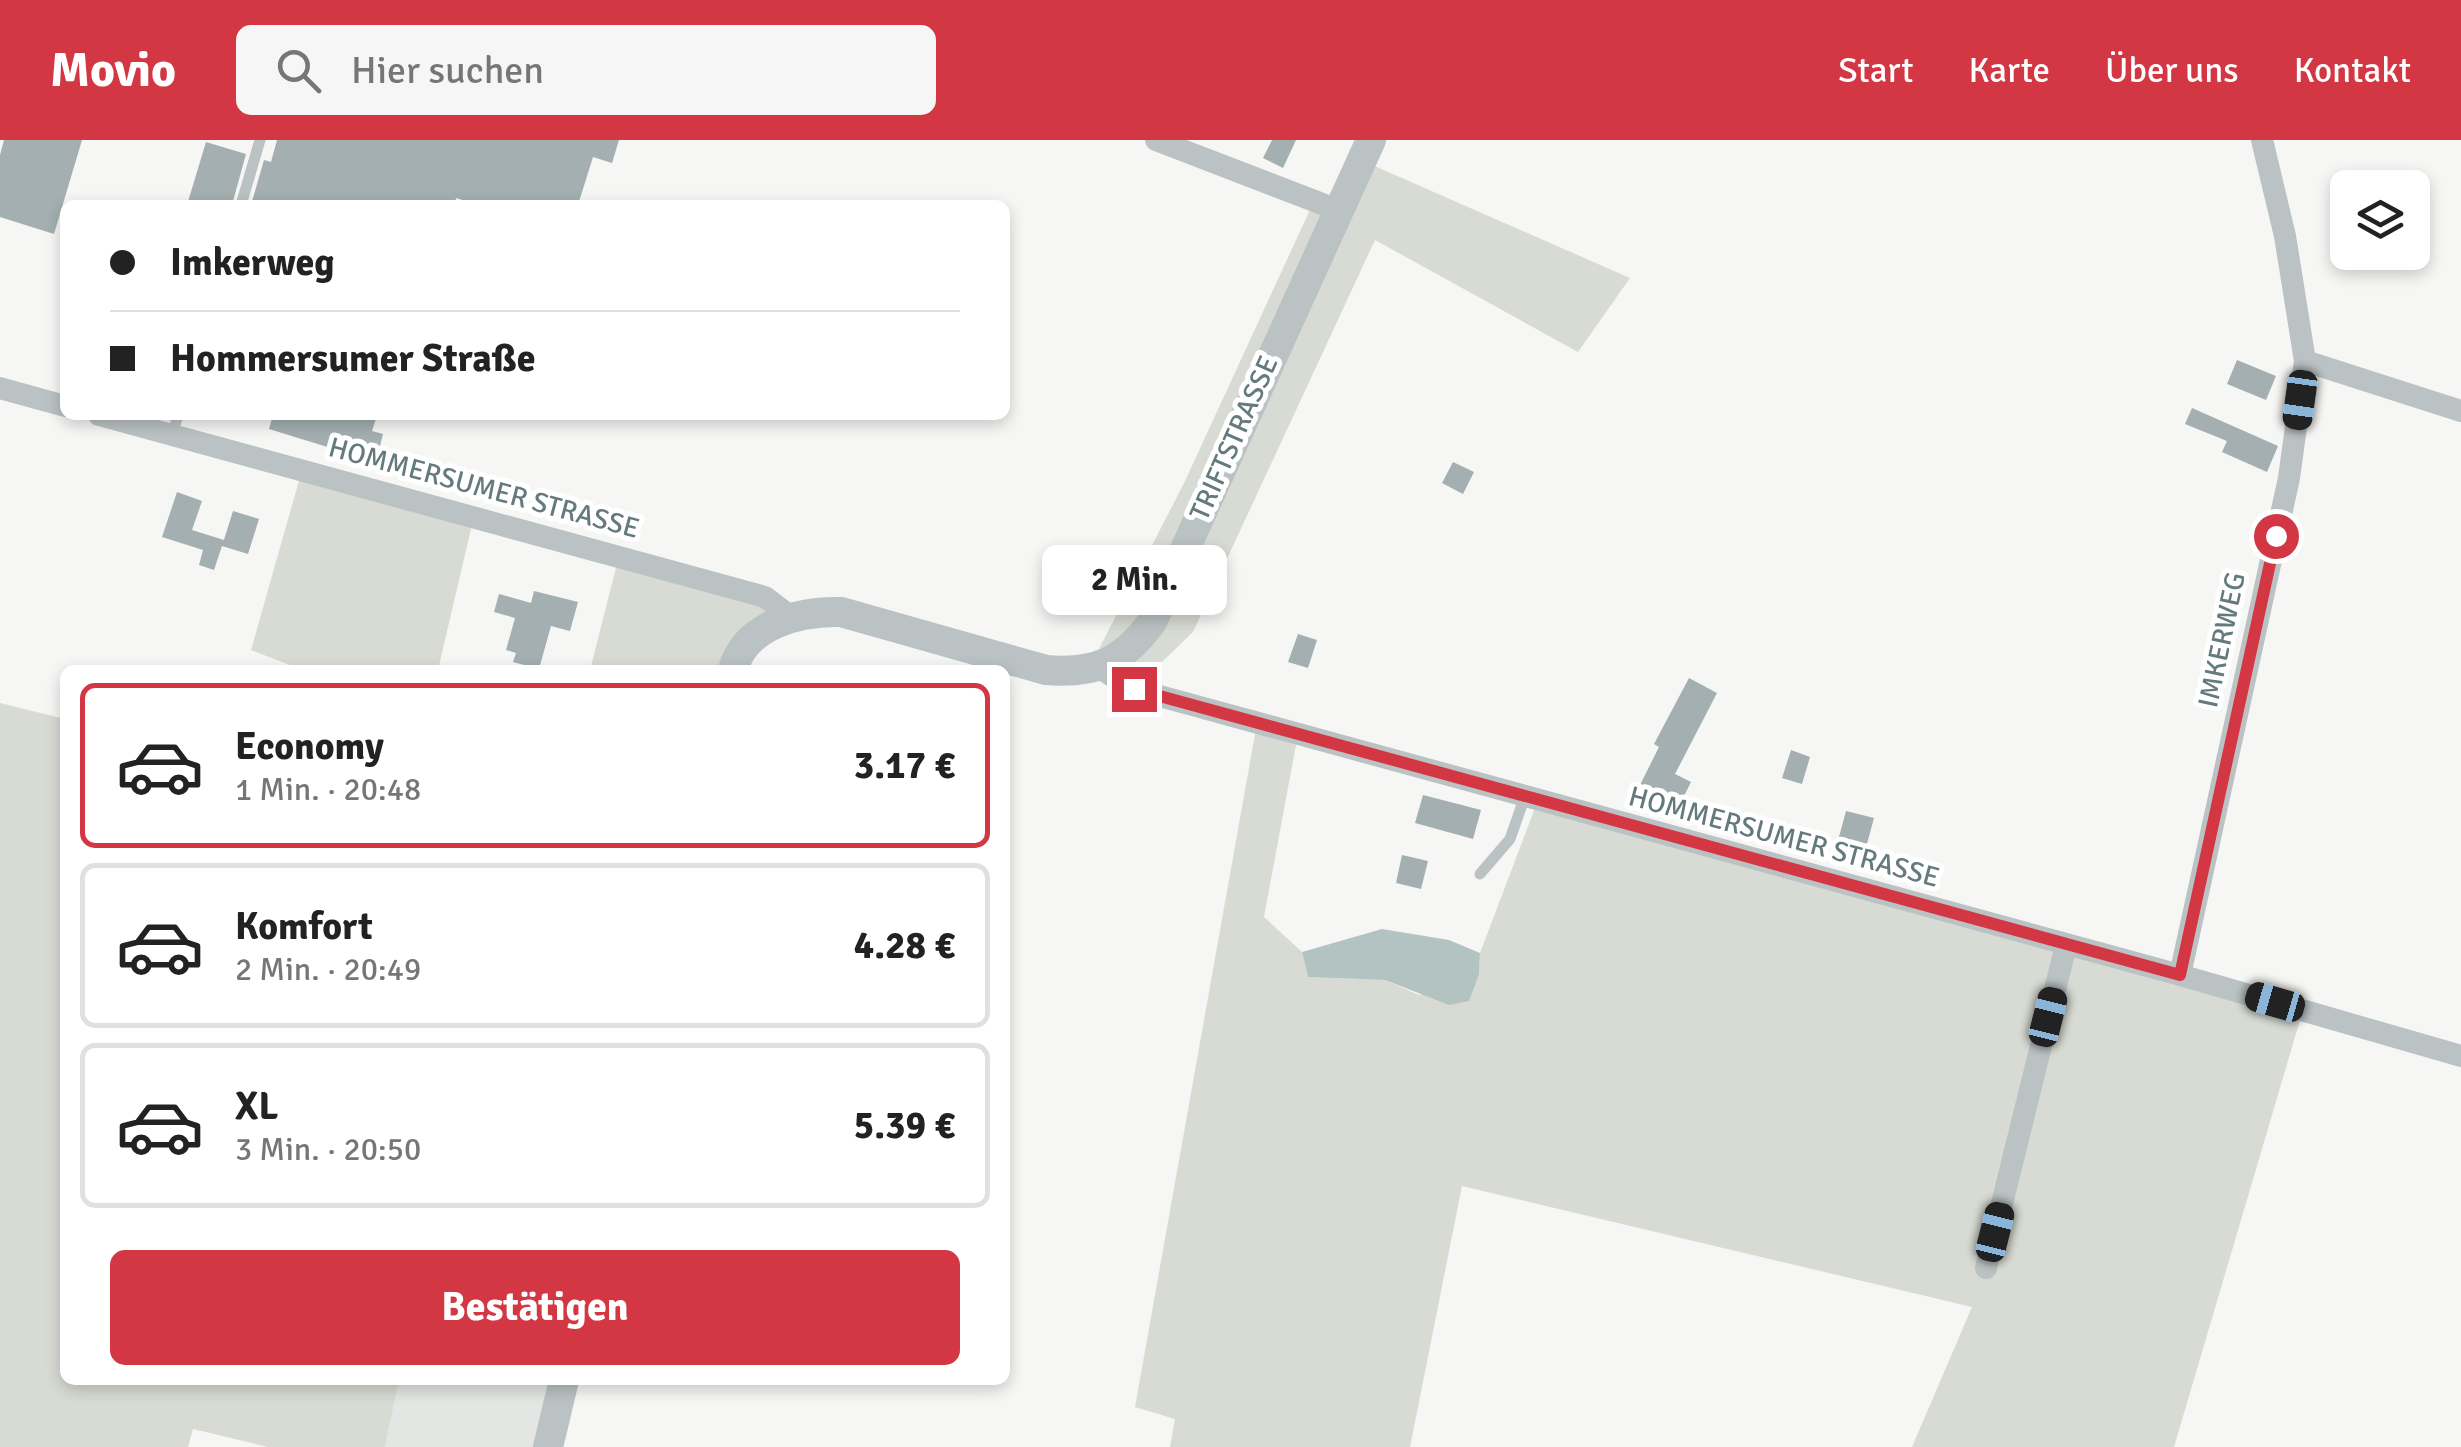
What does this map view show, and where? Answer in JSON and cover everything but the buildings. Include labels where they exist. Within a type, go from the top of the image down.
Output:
[{"type":"street","points":[[1156,140],[1338,210]]},
{"type":"street","name":"TRIFTSTRASSE","points":[[734,665],[748,643],[790,616],[814,611],[841,612],[1046,670],[1067,672],[1096,666],[1131,649],[1152,622],[1371,140]]},
{"type":"street","name":"IMKERWEG","points":[[2180,975],[2288,478],[2305,362],[2285,236],[2262,140]]},
{"type":"street","points":[[2305,362],[2461,412]]},
{"type":"street","points":[[0,388],[60,405]]},
{"type":"street","name":"HOMMERSUMER STRASSE","points":[[137,420],[175,425],[765,597],[790,616]]},
{"type":"street","name":"HOMMERSUMER STRASSE","points":[[1096,666],[1134,689],[2180,975],[2461,1056]]},
{"type":"street","points":[[1986,1268],[2066,946]]},
{"type":"street","points":[[548,1447],[563,1385]]},
{"type":"lane","points":[[242,200],[260,140]]},
{"type":"lane","points":[[1480,874],[1510,839],[1525,796]]},
{"type":"shaded area","points":[[1361,160],[1630,278],[1578,352],[1375,240],[1193,632],[1134,689],[1096,666],[1100,647],[1185,481],[1315,199],[1338,209]]},
{"type":"shaded area","points":[[302,470],[474,516],[439,665],[290,665],[251,650]]},
{"type":"shaded area","points":[[619,556],[790,616],[738,665],[591,665]]},
{"type":"shaded area","points":[[0,703],[60,718],[60,1385],[398,1385],[385,1447],[268,1447],[193,1429],[188,1447],[0,1447]]},
{"type":"shaded area","points":[[1257,723],[1298,734],[1264,917],[1302,952],[1308,977],[1385,980],[1419,995],[1479,974],[1480,953],[1538,800],[2303,1010],[2174,1447],[1912,1447],[1972,1307],[1462,1186],[1410,1447],[1170,1447],[1175,1419],[1135,1407]]},
{"type":"shaded area","points":[[1382,929],[1449,940],[1480,953],[1479,974],[1469,1001],[1449,1005],[1385,980],[1308,977],[1302,952]]},
{"type":"shaded area","points":[[398,1385],[563,1385],[548,1447],[385,1447]]},
{"type":"route","points":[[1134,689],[2180,975],[2276,536]]}]
